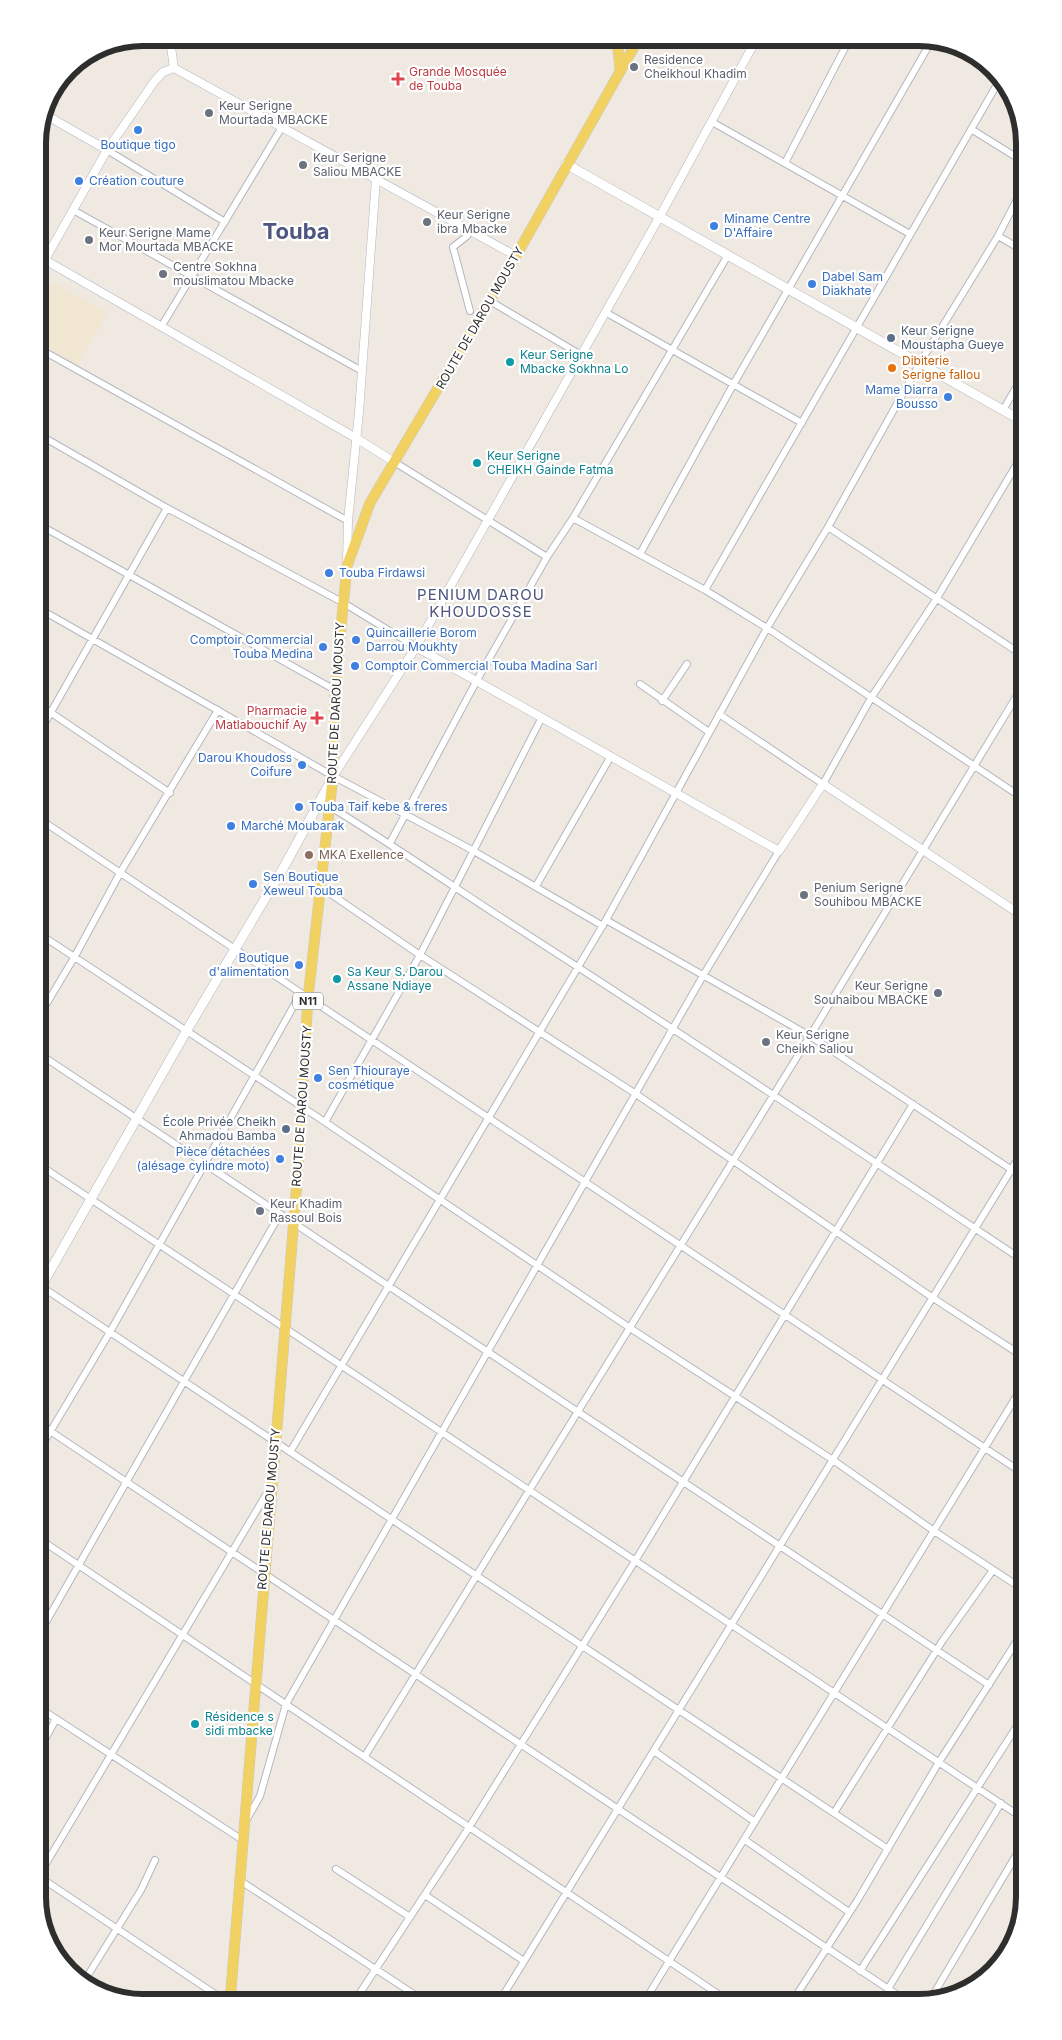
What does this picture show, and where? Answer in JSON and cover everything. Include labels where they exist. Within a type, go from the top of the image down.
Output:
[{"type":"main road","points":[[617,46],[620,70]]},
{"type":"main road","name":"ROUTE DE DAROU MOUSTY","points":[[230,1994],[301,1108],[304,996],[333,776],[335,690],[342,602],[347,566],[370,503],[396,463],[490,301],[634,46]]},
{"type":"main road","points":[[566,164],[1016,417]]},
{"type":"main road","points":[[46,1276],[138,1119],[187,1030],[285,865],[333,776]]},
{"type":"street","points":[[170,46],[174,68]]},
{"type":"street","points":[[333,776],[416,647],[660,216],[753,46]]},
{"type":"street","points":[[785,163],[846,46]]},
{"type":"street","points":[[640,554],[733,385],[844,197],[928,47]]},
{"type":"street","points":[[46,250],[73,210],[107,150],[154,82],[163,72],[174,68],[516,256]]},
{"type":"street","points":[[705,590],[997,85]]},
{"type":"street","points":[[50,118],[225,222]]},
{"type":"street","points":[[712,122],[910,234]]},
{"type":"street","points":[[161,327],[190,275],[225,222],[282,126]]},
{"type":"street","points":[[971,129],[1016,157]]},
{"type":"street","points":[[347,566],[348,521],[362,371],[376,179]]},
{"type":"street","points":[[290,1452],[604,923],[767,628],[828,526],[920,363],[998,236],[1016,201]]},
{"type":"street","points":[[73,210],[362,371]]},
{"type":"street","points":[[470,230],[467,236],[453,248],[470,311]]},
{"type":"street","points":[[998,236],[1016,246]]},
{"type":"street","points":[[390,843],[547,557],[573,518],[728,255]]},
{"type":"street","points":[[46,261],[356,438],[547,557]]},
{"type":"street","points":[[490,301],[581,355]]},
{"type":"street","points":[[605,312],[802,423]]},
{"type":"street","points":[[46,352],[348,521]]},
{"type":"street","points":[[1003,410],[1016,388]]},
{"type":"street","points":[[46,439],[167,508],[342,602],[416,647],[478,680],[541,719],[611,756],[779,851]]},
{"type":"street","points":[[242,1827],[260,1796],[286,1704],[704,974],[779,851],[823,784],[872,698],[937,598],[1016,465]]},
{"type":"street","points":[[46,720],[167,508]]},
{"type":"street","points":[[573,518],[705,590],[767,628],[1016,794]]},
{"type":"street","points":[[828,526],[1016,651]]},
{"type":"street","points":[[46,528],[335,690]]},
{"type":"street","points":[[46,613],[333,776],[405,813],[604,923],[704,974],[810,1036],[1016,1173]]},
{"type":"street","points":[[662,701],[688,664]]},
{"type":"street","points":[[640,684],[709,732]]},
{"type":"street","points":[[365,1756],[774,1095],[1016,697]]},
{"type":"street","points":[[46,710],[170,793]]},
{"type":"street","points":[[46,1005],[120,873],[170,793],[218,710]]},
{"type":"street","points":[[719,714],[1016,910]]},
{"type":"street","points":[[325,1122],[373,1041],[456,888],[472,850],[541,719]]},
{"type":"street","points":[[536,886],[611,756]]},
{"type":"street","points":[[329,806],[390,843],[456,888],[674,1028],[1016,1256]]},
{"type":"street","points":[[46,823],[1016,1469]]},
{"type":"street","points":[[319,886],[420,955],[636,1094],[933,1298],[1016,1352]]},
{"type":"street","points":[[46,938],[187,1030],[301,1108],[325,1122],[630,1328],[833,1460],[1016,1585]]},
{"type":"street","points":[[46,1439],[110,1332],[253,1075],[304,996]]},
{"type":"street","points":[[46,1057],[989,1685]]},
{"type":"street","points":[[359,1994],[468,1829],[582,1646],[913,1104]]},
{"type":"street","points":[[504,1994],[1016,1163]]},
{"type":"street","points":[[46,1169],[1016,1814]]},
{"type":"street","points":[[46,1622],[280,1214]]},
{"type":"street","points":[[46,1292],[110,1332],[888,1849]]},
{"type":"street","points":[[649,1994],[835,1693],[881,1613],[1016,1397]]},
{"type":"street","points":[[46,1429],[896,1994]]},
{"type":"street","points":[[46,1863],[270,1488]]},
{"type":"street","points":[[46,1544],[254,1684],[365,1756],[468,1829],[669,1962],[712,1994]]},
{"type":"street","points":[[834,1813],[937,1650],[994,1570]]},
{"type":"street","points":[[797,1994],[850,1912],[939,1762],[1016,1643]]},
{"type":"street","points":[[46,1713],[242,1839]]},
{"type":"street","points":[[46,1738],[56,1720]]},
{"type":"street","points":[[860,1970],[1016,1727]]},
{"type":"street","points":[[654,1750],[755,1822]]},
{"type":"street","points":[[888,1989],[1001,1804]]},
{"type":"street","points":[[745,1840],[850,1912]]},
{"type":"street","points":[[934,1993],[1016,1855]]},
{"type":"street","points":[[87,1976],[141,1890],[156,1860]]},
{"type":"street","points":[[336,1869],[410,1917]]},
{"type":"street","points":[[238,1880],[414,1994]]},
{"type":"street","points":[[46,1881],[215,1994]]},
{"type":"street","points":[[425,1895],[524,1962]]},
{"type":"shaded area","points":[[51,282],[108,312],[77,365],[46,347],[46,291]]},
{"type":"place","name":"Residence Cheikhoul Khadim","points":[[634,67]]},
{"type":"place","name":"Grande Mosquée de Touba","points":[[398,79]]},
{"type":"place","name":"Keur Serigne Mourtada MBACKE","points":[[209,113]]},
{"type":"place","name":"Boutique tigo","points":[[138,130]]},
{"type":"place","name":"Keur Serigne Saliou MBACKE","points":[[303,165]]},
{"type":"place","name":"Création couture","points":[[79,181]]},
{"type":"place","name":"Keur Serigne ibra Mbacke","points":[[427,222]]},
{"type":"place","name":"Miname Centre D'Affaire","points":[[714,226]]},
{"type":"place","name":"Keur Serigne Mame Mor Mourtada MBACKE","points":[[89,240]]},
{"type":"place","name":"Centre Sokhna mouslimatou Mbacke","points":[[163,274]]},
{"type":"place","name":"Dabel Sam Diakhate","points":[[812,284]]},
{"type":"place","name":"Keur Serigne Moustapha Gueye","points":[[891,338]]},
{"type":"place","name":"Keur Serigne Mbacke Sokhna Lo","points":[[510,362]]},
{"type":"place","name":"Dibiterie Serigne fallou","points":[[892,368]]},
{"type":"place","name":"Mame Diarra Bousso","points":[[948,397]]},
{"type":"place","name":"Keur Serigne CHEIKH Gainde Fatma","points":[[477,463]]},
{"type":"place","name":"Touba Firdawsi","points":[[329,573]]},
{"type":"place","name":"Quincaillerie Borom Darrou Moukhty","points":[[356,640]]},
{"type":"place","name":"Comptoir Commercial Touba Medina","points":[[323,647]]},
{"type":"place","name":"Comptoir Commercial Touba Madina Sarl","points":[[355,666]]},
{"type":"place","name":"Pharmacie Matlabouchif Ay","points":[[317,718]]},
{"type":"place","name":"Darou Khoudoss Coifure","points":[[302,765]]},
{"type":"place","name":"Touba Taif kebe & freres","points":[[299,807]]},
{"type":"place","name":"Marché Moubarak","points":[[231,826]]},
{"type":"place","name":"MKA Exellence","points":[[309,855]]},
{"type":"place","name":"Sen Boutique Xeweul Touba","points":[[253,884]]},
{"type":"place","name":"Penium Serigne Souhibou MBACKE","points":[[804,895]]},
{"type":"place","name":"Boutique d'alimentation","points":[[299,965]]},
{"type":"place","name":"Sa Keur S. Darou Assane Ndiaye","points":[[337,979]]},
{"type":"place","name":"Keur Serigne Souhaibou MBACKE","points":[[938,993]]},
{"type":"place","name":"Keur Serigne Cheikh Saliou","points":[[766,1042]]},
{"type":"place","name":"Sen Thiouraye cosmétique","points":[[318,1078]]},
{"type":"place","name":"École Privée Cheikh Ahmadou Bamba","points":[[286,1129]]},
{"type":"place","name":"Pièce détachées (alésage cylindre moto)","points":[[280,1159]]},
{"type":"place","name":"Keur Khadim Rassoul Bois","points":[[260,1211]]},
{"type":"place","name":"Résidence s sidi mbacke","points":[[195,1724]]},
{"type":"district","name":"Touba","points":[[296,231]]},
{"type":"district","name":"PENIUM DAROU KHOUDOSSE","points":[[481,604]]}]
